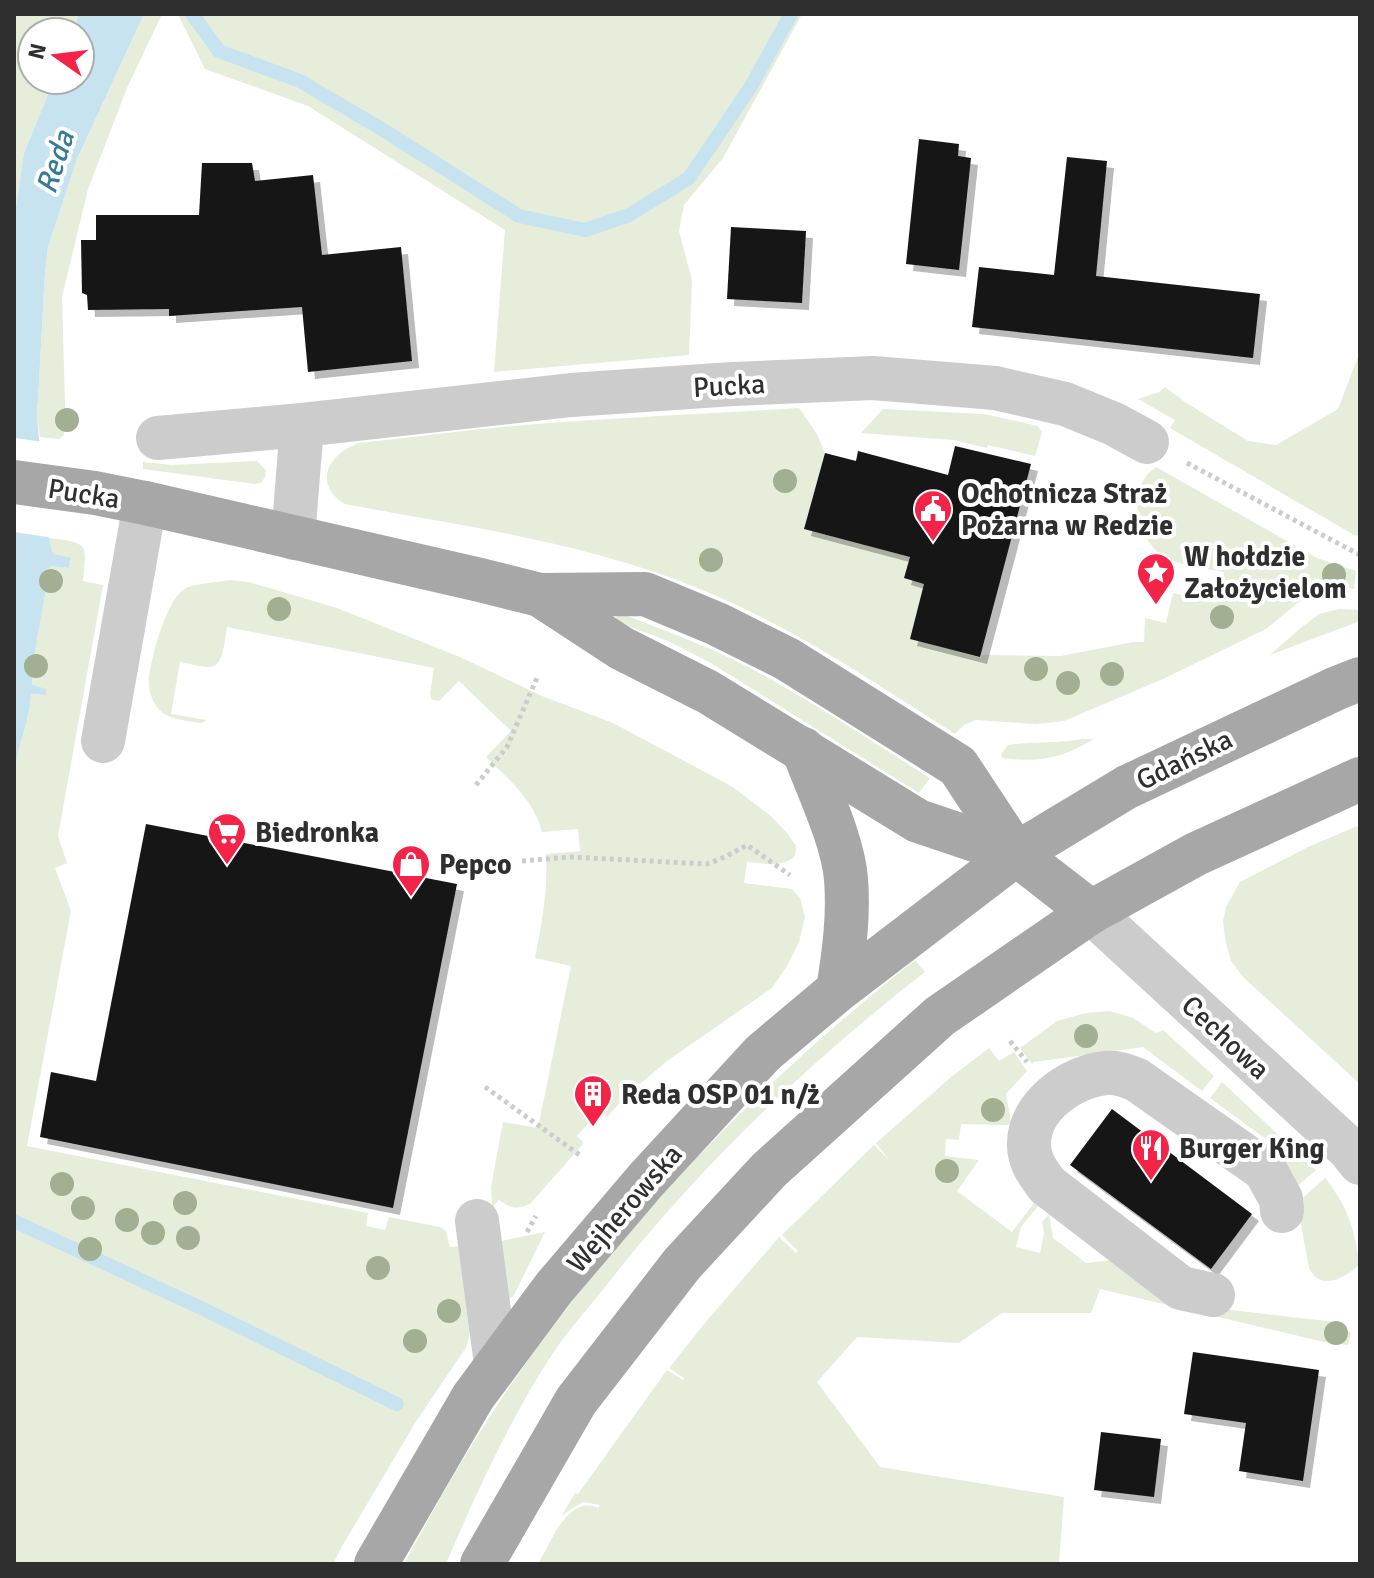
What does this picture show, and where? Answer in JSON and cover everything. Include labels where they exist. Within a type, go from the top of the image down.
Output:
[{"type":"main road","name":"Pucka","points":[[14,482],[145,503],[540,595],[645,594],[717,624],[787,659],[958,766],[1016,854],[1091,912]]},
{"type":"main road","name":"Pucka","points":[[540,595],[621,648],[708,692],[918,821],[1016,854]]},
{"type":"main road","name":"Gdańska","points":[[1016,854],[1127,787],[1324,693],[1360,679]]},
{"type":"main road","points":[[803,749],[839,845],[846,876],[847,928],[838,990]]},
{"type":"main road","points":[[482,1564],[576,1401],[682,1264],[769,1170],[940,1016],[1091,912],[1196,854],[1360,779]]},
{"type":"main road","name":"Wejherowska","points":[[376,1564],[473,1397],[496,1364],[554,1288],[646,1180],[763,1053],[838,990],[1016,854]]},
{"type":"street","name":"Pucka","points":[[158,438],[571,395],[873,378],[995,388],[1065,404],[1114,424],[1147,442]]},
{"type":"street","points":[[293,538],[302,425]]},
{"type":"street","points":[[103,741],[145,503]]},
{"type":"street","name":"Cechowa","points":[[1091,912],[1349,1149],[1360,1163]]},
{"type":"street","points":[[1213,1295],[1181,1288],[1047,1185],[1035,1170],[1029,1147],[1030,1132],[1044,1107],[1063,1089],[1085,1076],[1121,1073],[1137,1080],[1265,1170],[1281,1199],[1282,1211]]},
{"type":"street","points":[[477,1221],[496,1364]]},
{"type":"path","points":[[1147,442],[1360,555]]},
{"type":"path","points":[[476,785],[507,747],[537,678]]},
{"type":"path","points":[[522,861],[570,857],[707,864],[747,845],[790,875]]},
{"type":"path","points":[[485,1087],[581,1156]]},
{"type":"green space","points":[[14,14],[79,14],[16,16],[16,96],[47,96],[24,153],[14,221]]},
{"type":"green space","points":[[144,14],[162,14],[127,88],[88,189],[62,297],[64,435],[59,439],[40,437],[37,418],[48,247],[77,159]]},
{"type":"green space","points":[[178,14],[802,14],[723,158],[684,205],[679,231],[692,280],[689,355],[494,372],[505,230],[308,106],[205,69]]},
{"type":"green space","points":[[1360,352],[1360,536],[1170,428],[1175,420],[1138,399],[1165,387],[1248,441],[1276,445],[1338,409]]},
{"type":"green space","points":[[799,408],[817,434],[825,453],[804,529],[910,557],[905,578],[927,584],[911,639],[981,658],[982,655],[1061,656],[1144,642],[1145,618],[1166,623],[1173,593],[1216,603],[1224,572],[1169,559],[1154,548],[1142,529],[1138,495],[1141,484],[1156,467],[1317,558],[1356,571],[1354,589],[1337,587],[1319,591],[1299,602],[1266,629],[1163,679],[1064,721],[1036,724],[976,720],[964,725],[955,734],[796,636],[695,587],[653,571],[566,547],[345,504],[336,497],[327,481],[330,465],[336,457],[362,443],[528,425]]},
{"type":"green space","points":[[883,409],[984,414],[1038,426],[1042,432],[1035,456],[953,440],[861,433]]},
{"type":"green space","points":[[257,461],[266,470],[261,483],[255,484],[143,469],[143,462],[172,465]]},
{"type":"green space","points":[[49,538],[71,541],[82,547],[85,559],[83,581],[103,585],[58,836],[67,863],[55,868],[71,911],[27,1146],[368,1213],[366,1226],[385,1230],[389,1217],[440,1227],[446,1231],[450,1247],[468,1245],[474,1312],[467,1346],[415,1423],[333,1564],[14,1564],[14,1226],[394,1407],[398,1402],[326,1364],[14,1217],[14,775],[31,694],[45,695],[32,685],[47,583],[46,569],[51,566],[69,568],[71,559],[53,554]]},
{"type":"green space","points":[[229,580],[249,582],[337,608],[613,723],[733,787],[771,816],[796,846],[795,856],[784,863],[747,862],[744,883],[792,889],[800,898],[805,917],[799,942],[772,988],[667,1061],[627,1095],[607,1117],[599,1111],[577,1136],[584,1143],[530,1204],[513,1207],[499,1200],[492,1208],[491,1187],[503,1122],[538,1128],[571,966],[535,958],[545,893],[546,854],[580,851],[578,829],[542,832],[527,800],[486,757],[511,731],[459,681],[439,701],[432,700],[434,668],[227,627],[221,658],[214,666],[180,662],[171,714],[206,720],[202,723],[184,720],[161,711],[152,697],[149,678],[153,656],[172,603],[186,588]]},
{"type":"green space","points":[[1339,609],[1360,610],[1360,621],[1270,655],[1319,614]]},
{"type":"green space","points":[[619,613],[702,645],[750,668],[930,778],[919,793],[709,662],[668,641],[617,622]]},
{"type":"green space","points":[[1094,739],[1050,758],[1002,758],[1001,754],[1008,745]]},
{"type":"green space","points":[[1360,825],[1360,1084],[1243,977],[1231,961],[1223,921],[1226,907],[1240,882],[1308,847]]},
{"type":"green space","points":[[915,960],[925,972],[798,1079],[719,1156],[644,1239],[566,1335],[508,1430],[446,1564],[404,1564],[510,1386],[599,1268],[647,1212],[749,1105],[802,1055]]},
{"type":"green space","points":[[1110,1011],[1133,1018],[1156,1033],[1163,1030],[1214,1076],[1202,1091],[1143,1047],[1032,1064],[1020,1048],[1057,1021],[1086,1013]]},
{"type":"green space","points":[[989,1048],[999,1061],[1014,1052],[1027,1071],[1006,1094],[1011,1122],[1008,1125],[961,1124],[959,1140],[946,1139],[945,1156],[979,1160],[957,1191],[1012,1232],[1034,1203],[1038,1206],[1021,1227],[1016,1247],[1040,1253],[1044,1233],[1042,1222],[1049,1214],[1053,1238],[1086,1263],[1111,1260],[1197,1306],[1335,1322],[1351,1333],[1348,1345],[1100,1289],[1091,1313],[1002,1313],[959,1343],[857,1337],[817,1382],[880,1467],[1064,1497],[1059,1564],[538,1564],[556,1532],[573,1511],[582,1506],[599,1508],[600,1505],[583,1502],[562,1515],[667,1370],[683,1380],[669,1368],[779,1237],[796,1253],[798,1251],[782,1235],[874,1145],[890,1161],[876,1143]]},
{"type":"green space","points":[[1222,1082],[1316,1170],[1294,1189],[1282,1173],[1278,1148],[1210,1098]]},
{"type":"green space","points":[[1325,1178],[1349,1219],[1359,1265],[1340,1278],[1326,1281],[1319,1279],[1309,1268],[1297,1203]]},
{"type":"green space","points":[[545,1232],[514,1295],[506,1302],[496,1242]]},
{"type":"water","name":"Reda","points":[[144,14],[77,159],[48,247],[37,418],[49,538],[53,554],[71,558],[69,568],[51,566],[46,570],[47,583],[32,685],[46,689],[46,695],[31,694],[14,775],[14,221],[24,153],[47,96],[96,96],[96,16],[78,16]]},
{"type":"pier","points":[[14,438],[44,442],[54,538],[14,532]]},
{"type":"building","points":[[919,139],[959,144],[958,156],[971,158],[959,270],[906,264]]},
{"type":"building","points":[[1067,157],[1107,161],[1096,276],[1260,294],[1253,358],[972,327],[979,267],[1054,275]]},
{"type":"building","points":[[202,163],[252,163],[255,181],[313,175],[322,255],[401,247],[412,361],[308,372],[302,307],[169,316],[169,309],[88,310],[87,295],[82,293],[81,240],[96,240],[96,215],[199,215]]},
{"type":"building","points":[[731,227],[806,231],[802,303],[727,299]]},
{"type":"building","name":"Ochotnicza Straż Pożarna w Redzie","points":[[955,446],[1031,464],[980,657],[910,639],[924,584],[904,578],[910,557],[804,529],[825,453],[856,461],[858,451],[948,475]]},
{"type":"building","points":[[146,824],[457,884],[393,1208],[40,1137],[51,1072],[96,1081]]},
{"type":"building","name":"Burger King","points":[[1112,1109],[1252,1214],[1211,1269],[1070,1165]]},
{"type":"building","points":[[1193,1352],[1319,1370],[1303,1481],[1239,1471],[1246,1423],[1184,1414]]},
{"type":"building","points":[[1101,1432],[1161,1439],[1154,1497],[1094,1490]]},
{"type":"waterway","points":[[192,14],[219,51],[300,81],[519,216],[585,230],[629,215],[689,178],[750,88],[791,14]]},
{"type":"waterway","points":[[14,1221],[397,1404]]},
{"type":"place","name":"Ochotnicza Straż Pożarna w Redzie","points":[[933,543]]},
{"type":"place","name":"W hołdzie Założycielom","points":[[1156,606]]},
{"type":"place","name":"Biedronka","points":[[227,866]]},
{"type":"place","name":"Pepco","points":[[411,898]]},
{"type":"place","name":"Reda OSP 01 n/ż","points":[[593,1128]]},
{"type":"place","name":"Burger King","points":[[1151,1182]]}]
